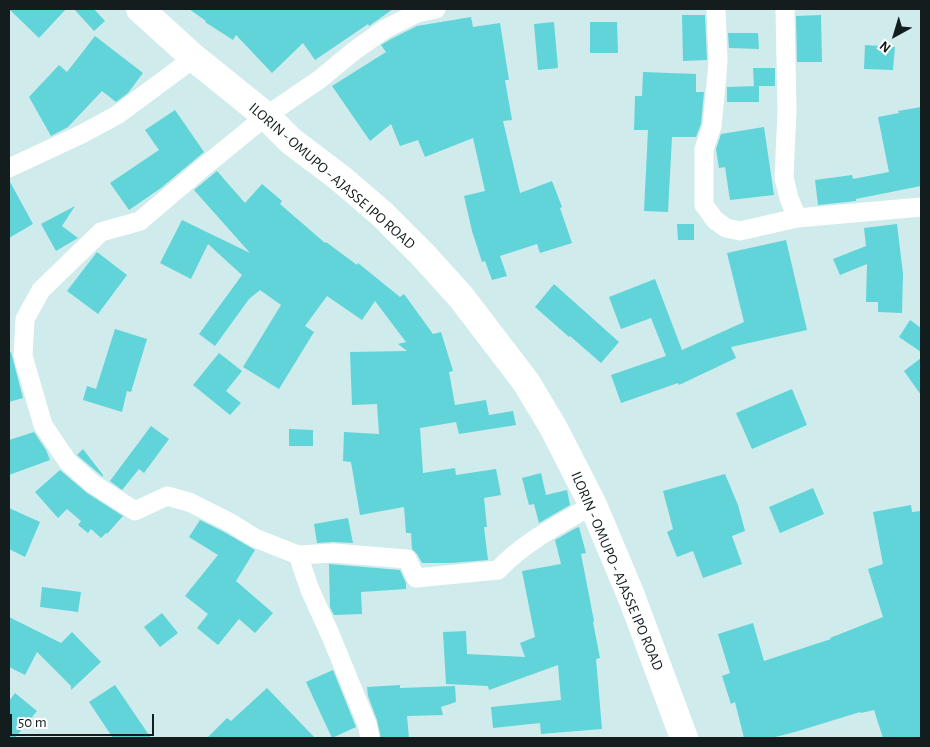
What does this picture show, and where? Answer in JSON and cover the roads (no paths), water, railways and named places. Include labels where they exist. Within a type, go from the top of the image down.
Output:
[{"type":"highway","name":"ILORIN - OMUPO - AJASSE IPO ROAD","points":[[140,9],[194,58],[266,116],[291,141],[340,178],[382,214],[461,297],[526,382],[553,427],[593,505],[632,598],[684,738]]},
{"type":"street","points":[[436,9],[416,11],[385,29],[354,51],[320,79],[266,116],[140,221],[101,232],[41,290],[25,319],[23,356],[44,425],[68,462],[93,484],[135,511],[167,496],[189,502],[229,522],[255,538],[298,555],[333,553],[407,559],[416,578],[498,570],[510,558],[534,540],[593,505]]},
{"type":"street","points":[[716,9],[717,74],[712,126],[704,149],[704,205],[715,220],[726,228],[740,230],[797,218],[921,207]]},
{"type":"street","points":[[785,9],[787,110],[784,178],[797,218]]},
{"type":"street","points":[[9,168],[118,115],[194,58]]},
{"type":"street","points":[[298,555],[310,590],[330,634],[370,738]]},
{"type":"street","points":[[678,738],[684,738]]}]
